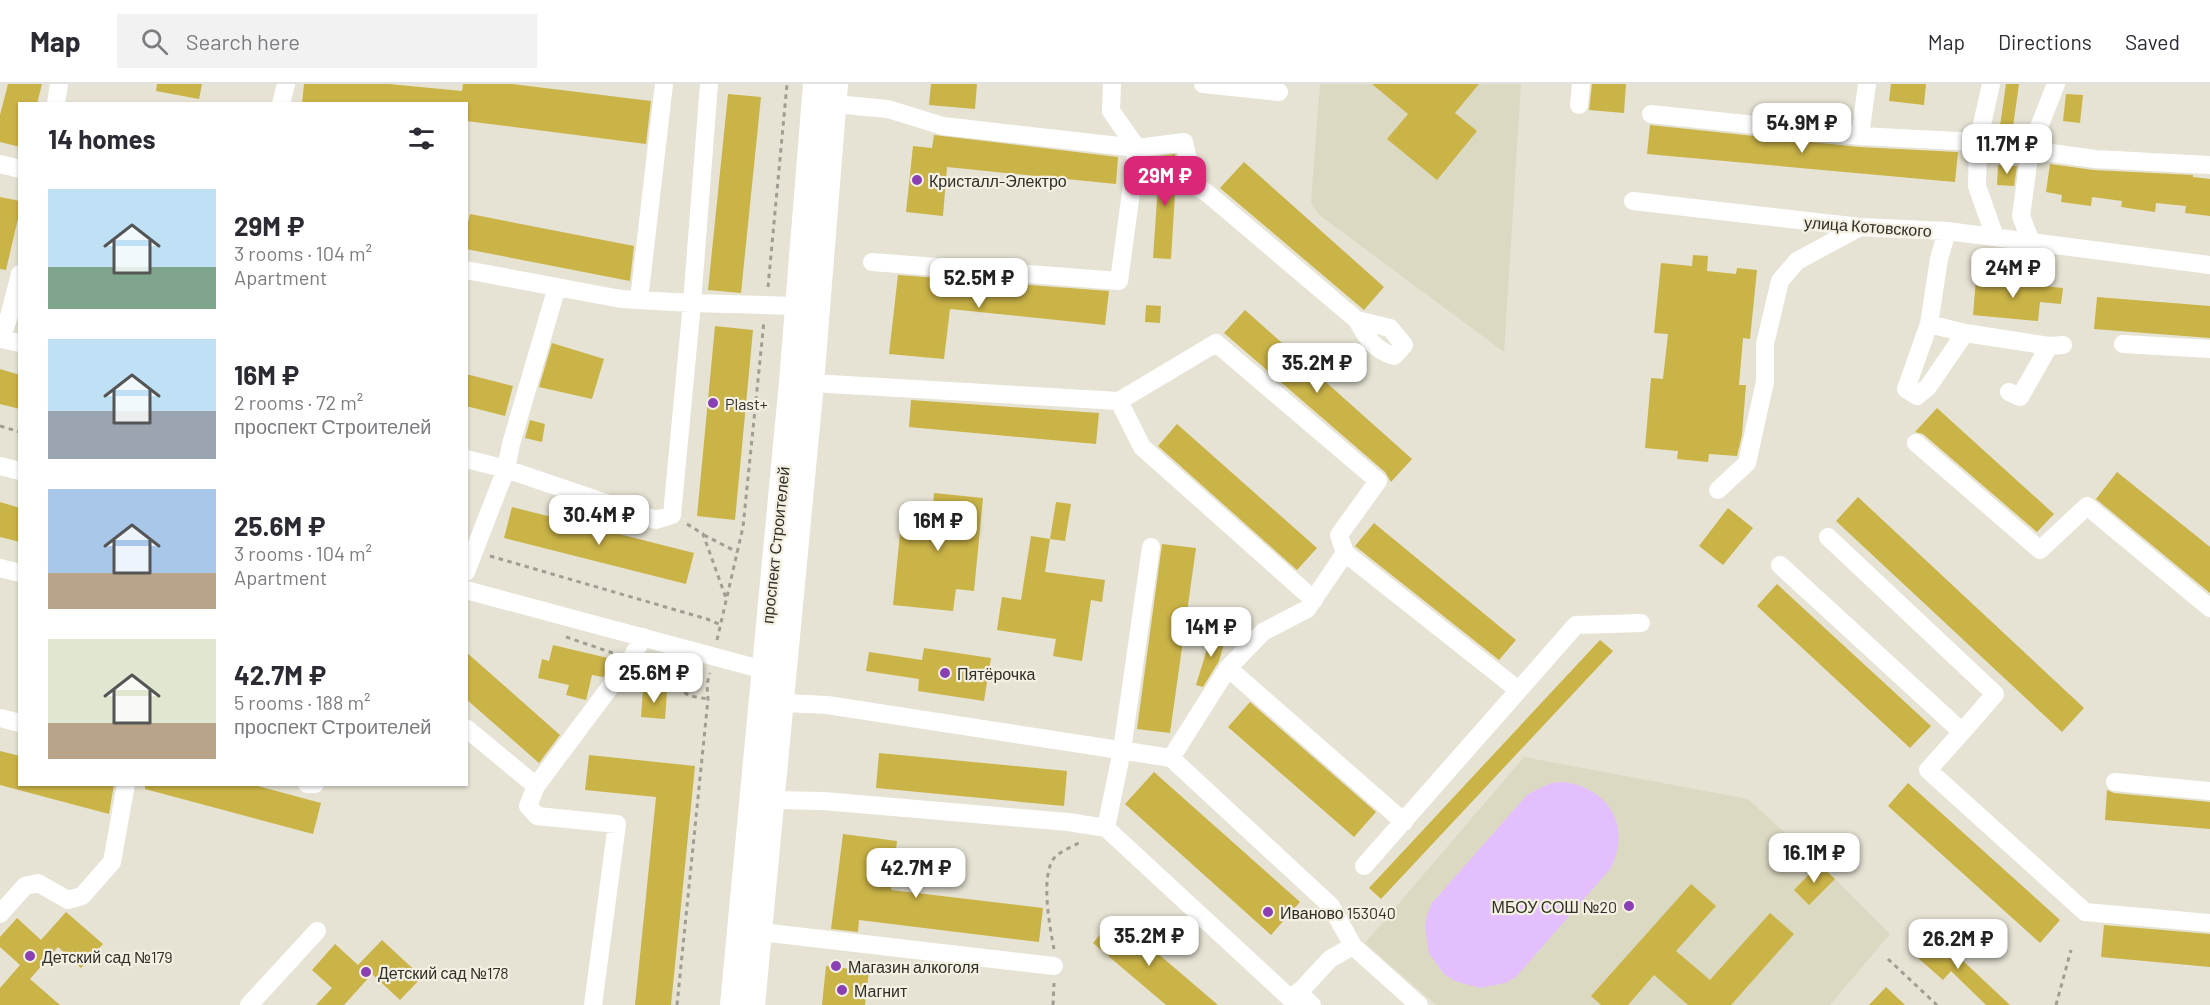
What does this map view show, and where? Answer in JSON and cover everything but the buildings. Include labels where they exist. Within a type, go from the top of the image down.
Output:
[{"type":"main road","name":"проспект Строителей","points":[[753,1005],[783,703],[773,673],[797,306],[815,84]]},
{"type":"main road","name":"проспект Строителей","points":[[732,1005],[812,383],[835,94]]},
{"type":"street","points":[[56,102],[59,84]]},
{"type":"street","points":[[282,102],[286,84]]},
{"type":"street","points":[[639,300],[664,84]]},
{"type":"street","points":[[468,460],[506,469],[656,520],[672,515],[709,84]]},
{"type":"street","points":[[872,262],[1119,281],[1137,148],[1111,111],[1112,84]]},
{"type":"street","points":[[1203,84],[1280,92]]},
{"type":"street","points":[[1580,105],[1581,84]]},
{"type":"street","points":[[1860,136],[1867,84]]},
{"type":"street","points":[[1991,84],[1978,142],[1977,186],[1995,237]]},
{"type":"street","points":[[2030,272],[2031,242],[2021,216],[2030,150],[2056,84]]},
{"type":"street","points":[[835,94],[943,126],[1137,148],[1184,142],[1194,185],[1207,193],[1357,320]]},
{"type":"street","points":[[1651,114],[1860,136],[1978,142]]},
{"type":"street","points":[[2030,150],[2095,159],[2210,165]]},
{"type":"street","points":[[0,164],[18,168]]},
{"type":"street","name":"улица Котовского","points":[[1633,201],[1860,228],[1947,231],[2210,265]]},
{"type":"street","points":[[1718,490],[1747,463],[1765,382],[1765,344],[1780,280],[1797,261],[1860,228]]},
{"type":"street","points":[[1947,231],[1939,259],[1929,324],[1906,389],[1917,396],[1935,378],[1965,333]]},
{"type":"street","points":[[468,270],[621,299],[797,306]]},
{"type":"street","points":[[18,282],[1,339],[18,343]]},
{"type":"street","points":[[468,567],[506,469],[511,444],[557,287]]},
{"type":"street","points":[[1929,324],[1965,333],[2056,346],[2020,397],[2009,392]]},
{"type":"street","points":[[812,383],[1119,401],[1216,343],[1378,481],[1339,536],[1345,553],[1517,690]]},
{"type":"street","points":[[2123,344],[2210,349]]},
{"type":"street","points":[[1119,401],[1142,447],[1314,600]]},
{"type":"street","points":[[1916,442],[2040,550],[2086,506],[2210,608]]},
{"type":"street","points":[[0,466],[18,470]]},
{"type":"street","points":[[1827,537],[1995,694],[1928,770],[2085,912],[2210,922]]},
{"type":"street","points":[[1106,828],[1122,750],[1151,547]]},
{"type":"street","points":[[1171,758],[1228,668],[1263,632],[1307,609],[1345,553]]},
{"type":"street","points":[[1780,564],[1962,732]]},
{"type":"street","points":[[0,568],[18,572]]},
{"type":"street","points":[[468,591],[773,673]]},
{"type":"street","points":[[1364,866],[1576,625],[1641,623]]},
{"type":"street","points":[[593,1005],[617,824],[537,816],[528,806],[536,786],[631,659],[643,637]]},
{"type":"street","points":[[1228,668],[1404,822]]},
{"type":"street","points":[[783,703],[827,705],[1171,758],[1331,906],[1353,946],[1419,1005]]},
{"type":"street","points":[[0,718],[18,722]]},
{"type":"street","points":[[468,730],[536,786]]},
{"type":"street","points":[[2115,782],[2210,791]]},
{"type":"street","points":[[0,914],[25,886],[38,883],[68,900],[82,896],[112,862],[126,786]]},
{"type":"street","points":[[773,800],[823,801],[1068,822],[1106,828],[1292,1000],[1330,958],[1353,946]]},
{"type":"street","points":[[249,1005],[317,931]]},
{"type":"street","points":[[761,932],[1054,966]]},
{"type":"street","points":[[1298,992],[1312,1005]]},
{"type":"path","points":[[677,1005],[708,699],[707,684],[743,527],[787,84]]},
{"type":"path","points":[[0,426],[18,431]]},
{"type":"path","points":[[672,515],[737,552]]},
{"type":"path","points":[[703,534],[726,600]]},
{"type":"path","points":[[475,551],[721,625]]},
{"type":"path","points":[[560,635],[631,659],[690,696],[708,699]]},
{"type":"path","points":[[1053,1005],[1055,956],[1048,912],[1049,869],[1056,856],[1106,828]]},
{"type":"path","points":[[2056,1005],[2071,950]]},
{"type":"path","points":[[1888,959],[1937,1005]]},
{"type":"shaded area","points":[[1320,84],[1521,84],[1504,352],[1318,214],[1311,202]]},
{"type":"shaded area","name":"МБОУ СОШ №20","points":[[1524,757],[1748,799],[1835,879],[1890,934],[1830,1005],[1436,1005],[1365,943]]},
{"type":"shaded area","points":[[1564,782],[1594,792],[1612,812],[1619,838],[1617,853],[1611,868],[1516,977],[1505,983],[1480,988],[1455,981],[1444,974],[1429,953],[1425,927],[1432,903],[1528,794],[1551,783]]},
{"type":"place","name":"Кристалл-Электро","points":[[917,180]]},
{"type":"place","name":"Plast+","points":[[713,403]]},
{"type":"place","name":"Пятёрочка","points":[[945,673]]},
{"type":"place","name":"МБОУ СОШ №20","points":[[1629,906]]},
{"type":"place","name":"Иваново 153040","points":[[1268,912]]},
{"type":"place","name":"Детский сад №179","points":[[30,956]]},
{"type":"place","name":"Магазин алкоголя","points":[[836,966]]},
{"type":"place","name":"Детский сад №178","points":[[366,972]]},
{"type":"place","name":"Магнит","points":[[842,990]]}]
